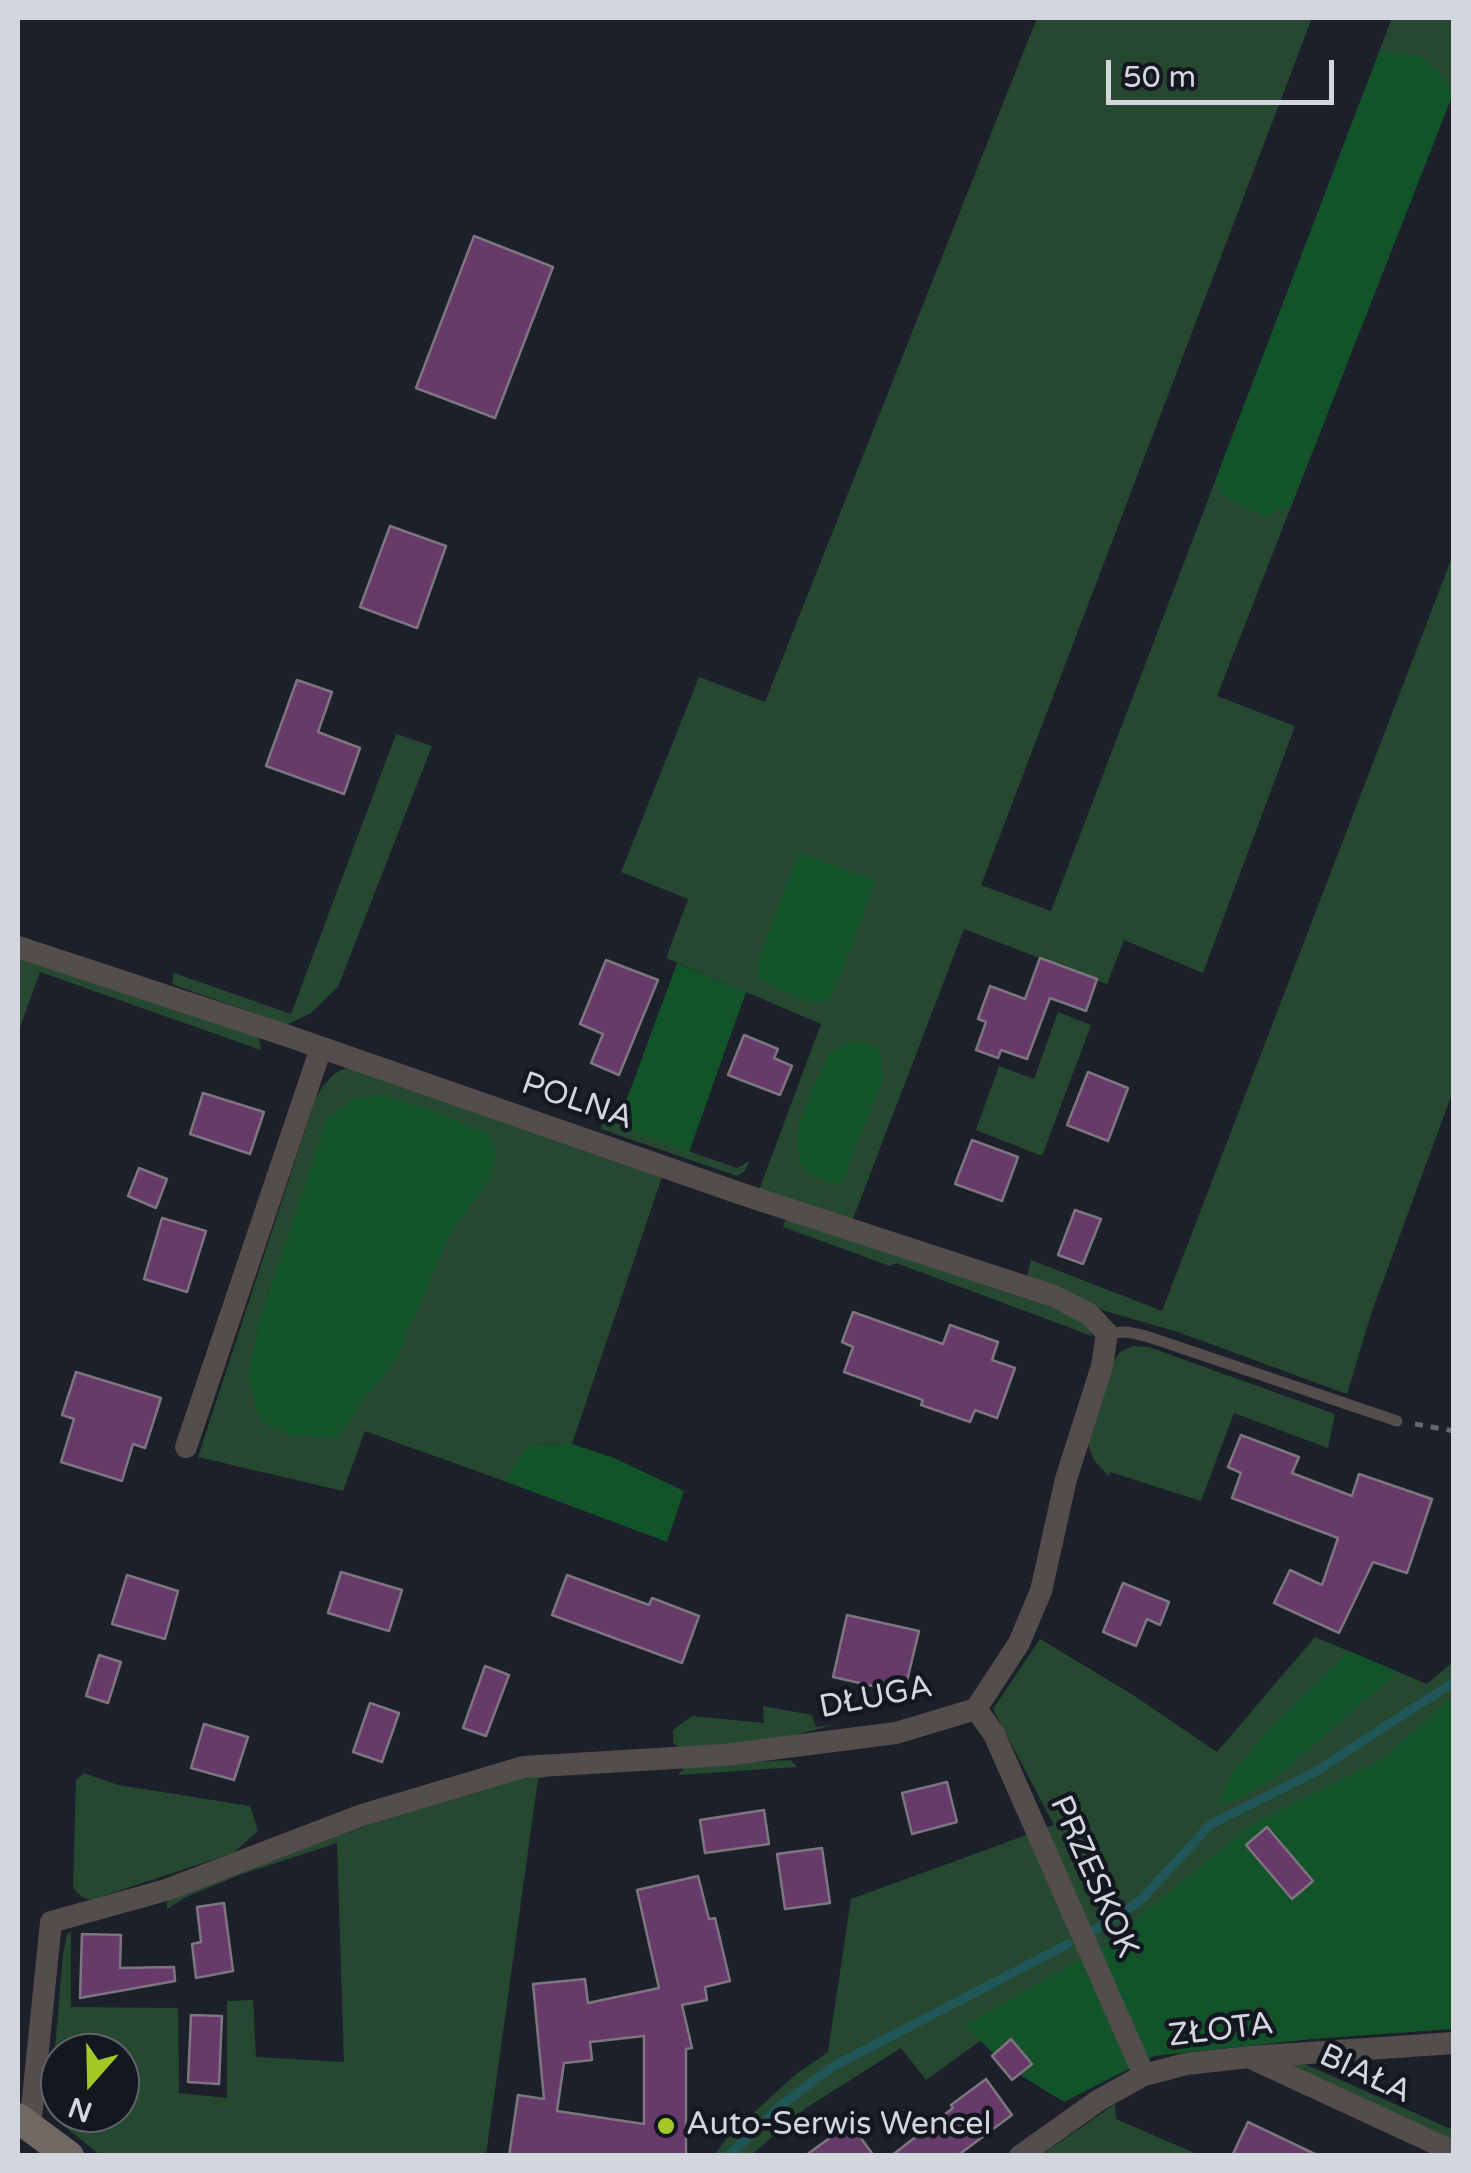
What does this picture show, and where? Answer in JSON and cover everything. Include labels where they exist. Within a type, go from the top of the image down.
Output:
[{"type":"street","name":"POLNA","points":[[18,947],[1054,1296],[1088,1314],[1108,1334]]},
{"type":"street","points":[[186,1446],[321,1048]]},
{"type":"street","name":"DŁUGA","points":[[28,2134],[51,1922],[166,1890],[362,1815],[523,1766],[724,1755],[896,1733],[976,1709],[1020,1642],[1041,1591],[1066,1479],[1102,1366],[1108,1334]]},
{"type":"street","name":"PRZESKOK","points":[[976,1709],[994,1734],[1144,2076]]},
{"type":"street","name":"ZŁOTA","points":[[1020,2156],[1080,2110],[1144,2076],[1186,2064],[1454,2043]]},
{"type":"street","name":"BIAŁA","points":[[1250,2058],[1454,2152]]},
{"type":"street","points":[[28,2134],[69,2156]]},
{"type":"lane","points":[[1108,1334],[1146,1336],[1397,1421]]},
{"type":"path","points":[[1397,1421],[1454,1431]]},
{"type":"green space","points":[[1037,18],[1312,18],[981,885],[1051,911],[1392,18],[1453,18],[1453,92],[1217,696],[1295,726],[1203,973],[1124,940],[1107,984],[964,929],[851,1224],[759,1190],[821,1024],[666,958],[688,899],[621,872],[699,677],[765,702]]},
{"type":"green space","points":[[1380,50],[1419,56],[1437,69],[1453,94],[1292,504],[1266,516],[1221,494],[1215,481]]},
{"type":"green space","points":[[1453,555],[1453,1091],[1372,1311],[1347,1394],[1178,1332],[1105,1311],[1027,1276],[1031,1260],[1162,1311]]},
{"type":"green space","points":[[396,734],[432,746],[338,987],[311,1013],[286,1025],[172,984],[174,973],[291,1014]]},
{"type":"green space","points":[[799,852],[876,881],[831,999],[813,1004],[760,979],[757,964]]},
{"type":"green space","points":[[18,957],[259,1037],[261,1050],[40,972],[18,1033]]},
{"type":"green space","points":[[677,963],[746,992],[689,1152],[617,1126]]},
{"type":"green space","points":[[1058,1012],[1091,1025],[1042,1156],[976,1130],[999,1066],[1034,1079]]},
{"type":"green space","points":[[845,1042],[866,1042],[880,1051],[883,1078],[841,1186],[807,1173],[798,1157],[797,1131],[828,1056]]},
{"type":"green space","points":[[353,1068],[662,1177],[572,1444],[528,1445],[504,1481],[365,1431],[343,1491],[198,1457],[316,1097],[333,1075]],"holes":[[[327,1119],[253,1352],[260,1318]]]},
{"type":"green space","points":[[383,1095],[490,1134],[495,1157],[490,1178],[448,1238],[396,1360],[338,1438],[292,1436],[260,1421],[248,1376],[260,1318],[327,1119],[352,1099]]},
{"type":"green space","points":[[608,1105],[624,1111],[619,1127],[737,1168],[750,1161],[737,1176],[601,1129]]},
{"type":"green space","points":[[786,1219],[1044,1302],[1083,1320],[1092,1336],[896,1263],[890,1266],[783,1227]]},
{"type":"green space","points":[[1132,1346],[1149,1347],[1335,1414],[1328,1448],[1234,1413],[1201,1501],[1110,1472],[1108,1476],[1094,1460],[1086,1439],[1110,1365],[1120,1352]]},
{"type":"green space","points":[[572,1444],[614,1458],[684,1491],[667,1542],[504,1481],[528,1445]]},
{"type":"green space","points":[[1315,1637],[1427,1684],[1453,1662],[1453,1696],[1383,1758],[1252,1824],[1105,1945],[965,2026],[980,2041],[926,2080],[901,2048],[806,2108],[751,2155],[714,2156],[727,2137],[795,2075],[828,2052],[851,1899],[1054,1825],[993,1709],[1040,1639],[1217,1752]]},
{"type":"green space","points":[[1349,1651],[1398,1672],[1279,1775],[1240,1799],[1219,1806],[1229,1777],[1271,1727]]},
{"type":"green space","points":[[1453,1696],[1453,2029],[1154,2056],[1064,2102],[1012,2070],[964,2026],[1105,1945],[1252,1824],[1383,1758]]},
{"type":"green space","points":[[763,1706],[812,1715],[816,1727],[837,1724],[768,1742],[681,1749],[673,1743],[673,1730],[692,1716],[764,1723]]},
{"type":"green space","points":[[791,1760],[797,1767],[678,1775],[686,1766]]},
{"type":"green space","points":[[545,1771],[547,1777],[538,1779],[486,2155],[100,2155],[73,2133],[140,2133],[140,2033],[56,2033],[63,1954],[71,1931],[71,2007],[178,2008],[179,2093],[227,2098],[227,2001],[253,2000],[256,2057],[344,2062],[337,1843],[242,1874],[167,1909],[167,1902],[182,1893],[455,1793]]},
{"type":"green space","points":[[84,1773],[118,1785],[250,1806],[258,1831],[233,1853],[91,1900],[82,1897],[73,1888],[76,1780]]},
{"type":"green space","points":[[1300,2062],[1453,2130],[1453,2142],[1287,2064]]},
{"type":"green space","points":[[1115,2104],[1116,2119],[1199,2155],[1040,2156]]},
{"type":"building","points":[[474,236],[553,267],[495,418],[416,388]]},
{"type":"building","points":[[390,526],[446,546],[417,628],[360,607]]},
{"type":"building","points":[[297,680],[332,692],[318,732],[360,748],[344,794],[266,766]]},
{"type":"building","points":[[1040,958],[1097,979],[1086,1011],[1050,998],[1027,1059],[1001,1050],[998,1058],[976,1050],[986,1022],[978,1019],[990,986],[1025,999]]},
{"type":"building","points":[[606,960],[658,980],[619,1075],[591,1063],[603,1034],[580,1024]]},
{"type":"building","points":[[744,1035],[778,1049],[774,1058],[792,1066],[780,1095],[728,1075]]},
{"type":"building","points":[[1088,1072],[1128,1088],[1108,1141],[1067,1125]]},
{"type":"building","points":[[203,1093],[264,1112],[250,1154],[190,1134]]},
{"type":"building","points":[[972,1140],[1018,1157],[1002,1201],[955,1184]]},
{"type":"building","points":[[139,1168],[167,1179],[156,1208],[128,1196]]},
{"type":"building","points":[[1075,1210],[1101,1219],[1083,1264],[1058,1255]]},
{"type":"building","points":[[162,1218],[206,1231],[187,1292],[144,1279]]},
{"type":"building","points":[[853,1312],[943,1344],[950,1325],[998,1342],[992,1360],[1015,1368],[997,1418],[975,1410],[970,1422],[921,1405],[923,1400],[844,1372],[853,1347],[842,1342]]},
{"type":"building","points":[[76,1372],[161,1398],[145,1448],[133,1444],[122,1481],[61,1462],[74,1419],[62,1415]]},
{"type":"building","points":[[1241,1435],[1299,1457],[1292,1473],[1352,1496],[1359,1474],[1432,1499],[1407,1573],[1373,1562],[1339,1633],[1274,1603],[1290,1570],[1322,1585],[1338,1538],[1232,1498],[1241,1473],[1228,1467]]},
{"type":"building","points":[[341,1572],[402,1590],[389,1631],[328,1613]]},
{"type":"building","points":[[127,1575],[178,1591],[165,1639],[112,1624]]},
{"type":"building","points":[[567,1575],[649,1605],[652,1598],[699,1616],[682,1663],[552,1615]]},
{"type":"building","points":[[1123,1583],[1169,1602],[1160,1625],[1147,1619],[1136,1646],[1103,1632]]},
{"type":"building","points":[[847,1615],[919,1631],[904,1693],[833,1677]]},
{"type":"building","points":[[99,1655],[121,1662],[108,1703],[86,1696]]},
{"type":"building","points":[[485,1666],[509,1675],[486,1736],[463,1728]]},
{"type":"building","points":[[370,1703],[399,1713],[382,1762],[353,1752]]},
{"type":"building","points":[[204,1724],[248,1737],[234,1780],[191,1768]]},
{"type":"building","points":[[947,1782],[957,1822],[912,1834],[902,1793]]},
{"type":"building","points":[[764,1810],[769,1844],[705,1853],[700,1820]]},
{"type":"building","points":[[1267,1827],[1313,1881],[1292,1899],[1246,1845]]},
{"type":"building","points":[[822,1848],[830,1903],[785,1909],[777,1854]]},
{"type":"building","points":[[698,1876],[709,1919],[715,1918],[730,1981],[705,1987],[707,2000],[682,2005],[692,2048],[686,2049],[686,2156],[509,2156],[518,2095],[544,2099],[533,1984],[585,1979],[588,2003],[659,1988],[637,1890]],"holes":[[[644,2036],[644,2124],[557,2111],[564,2063],[592,2060],[590,2042]]]},
{"type":"building","points":[[224,1903],[233,1971],[196,1978],[192,1944],[201,1942],[197,1907]]},
{"type":"building","points":[[82,1934],[121,1935],[120,1968],[174,1967],[175,1981],[80,1998]]},
{"type":"building","points":[[191,2015],[222,2016],[219,2084],[188,2082]]},
{"type":"building","points":[[1011,2039],[1032,2064],[1012,2080],[992,2056]]},
{"type":"building","points":[[986,2079],[1012,2115],[957,2156],[891,2156],[953,2108],[951,2105]]},
{"type":"building","points":[[1248,2122],[1319,2156],[1232,2156]]},
{"type":"building","points":[[850,2123],[874,2156],[805,2156]]},
{"type":"waterway","points":[[1093,1931],[1139,1902],[1211,1824],[1315,1772],[1454,1682]]},
{"type":"waterway","points":[[728,2156],[779,2107],[832,2067],[1068,1944]]},
{"type":"place","name":"Auto-Serwis Wencel","points":[[666,2126]]}]
